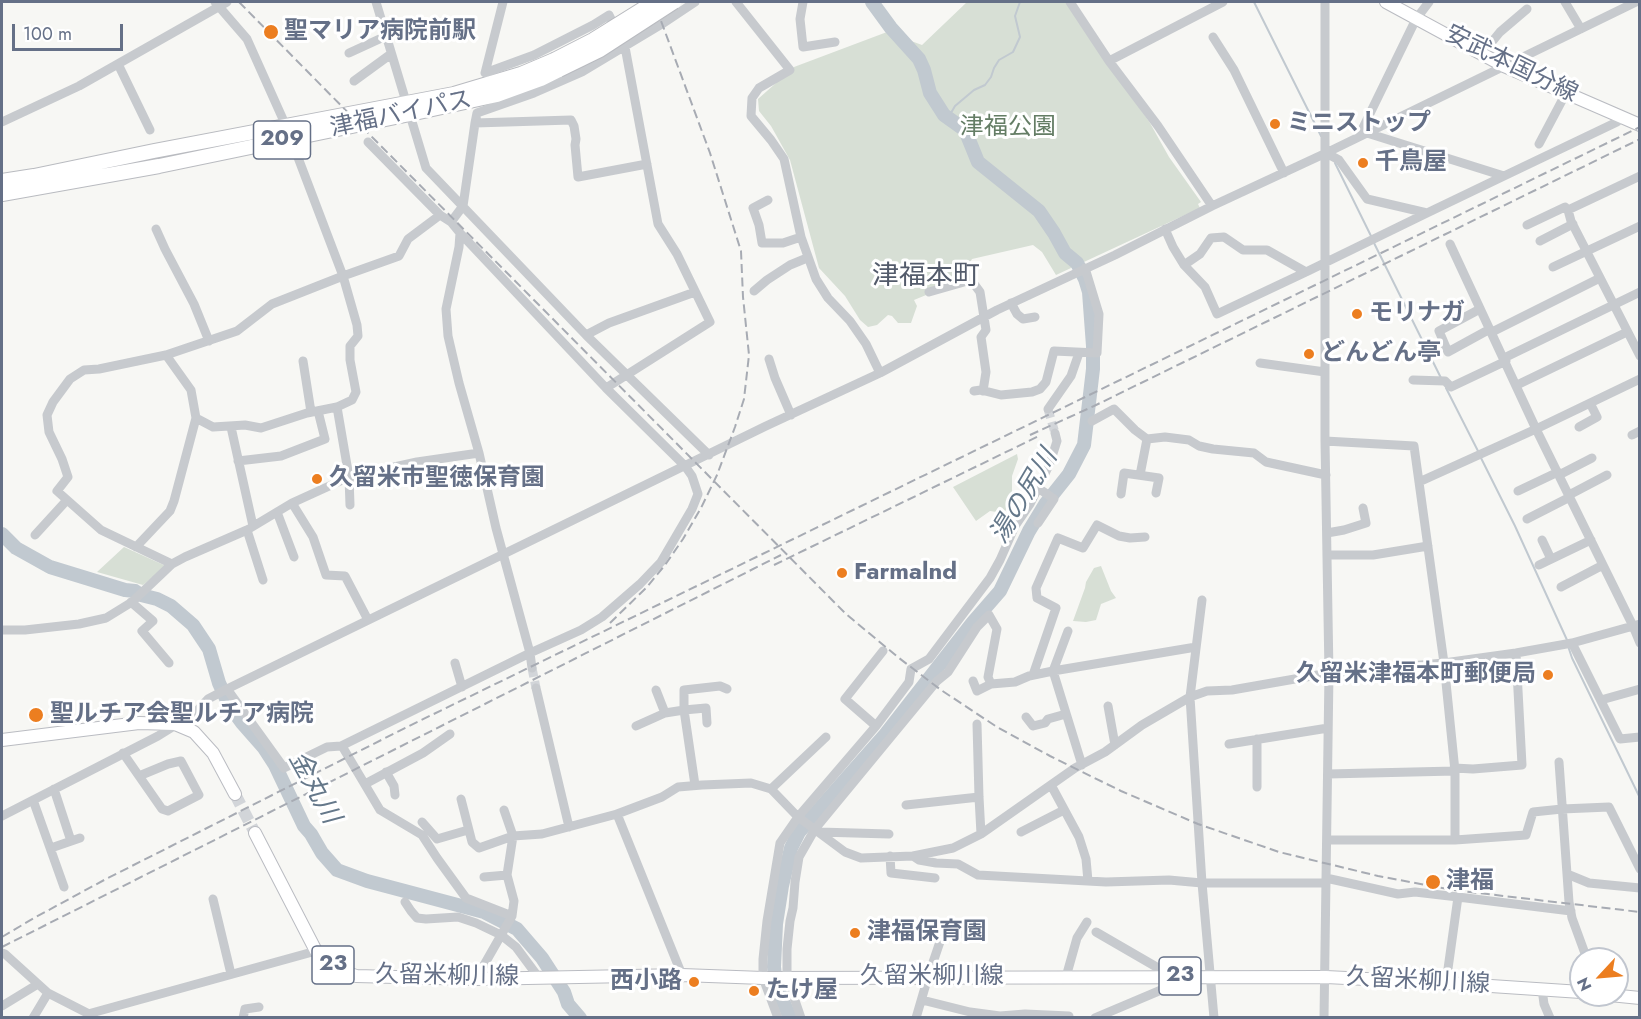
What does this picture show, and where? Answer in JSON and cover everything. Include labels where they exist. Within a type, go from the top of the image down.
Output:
[{"type":"highway","name":"津福バイパス","points":[[556,65],[654,2]]},
{"type":"highway","name":"津福バイパス","points":[[2,181],[288,132],[408,108],[600,50],[674,2]]},
{"type":"highway","name":"津福バイパス","points":[[2,194],[159,166],[288,132]]},
{"type":"main road","name":"安武本国分線","points":[[1386,2],[1504,66],[1619,116],[1637,121]]},
{"type":"main road","points":[[2,740],[138,723],[174,724],[194,732],[213,753],[235,794]]},
{"type":"main road","name":"久留米柳川線","points":[[255,833],[316,951],[337,969],[356,976],[476,979],[682,975],[764,978],[1326,977],[1569,991]]},
{"type":"street","points":[[376,2],[426,168],[586,335],[709,455]]},
{"type":"street","points":[[502,2],[485,73],[534,55],[609,15],[625,47],[658,224],[677,254],[710,322],[606,388]]},
{"type":"street","points":[[451,222],[463,206],[477,113],[521,98],[588,69],[695,2]]},
{"type":"street","points":[[736,2],[790,70],[759,88],[752,98],[751,116],[784,159],[801,237],[816,279],[828,298],[850,321],[866,344],[880,373]]},
{"type":"street","points":[[803,2],[800,19],[803,47],[835,42]]},
{"type":"street","points":[[1070,2],[1212,206]]},
{"type":"street","points":[[1109,61],[1223,2]]},
{"type":"street","points":[[1324,1017],[1329,728],[1325,441],[1325,2]]},
{"type":"street","points":[[1363,135],[1416,19],[1429,2]]},
{"type":"street","points":[[1565,2],[1581,29]]},
{"type":"street","points":[[2,816],[144,743],[195,713],[208,699],[227,689],[880,373],[1011,303],[1636,2]]},
{"type":"street","points":[[2,122],[80,86],[221,3],[248,39],[288,132],[343,276],[357,325],[358,336],[350,346],[350,360],[356,392],[352,400],[337,407],[314,411],[261,428],[245,425],[213,427],[196,418]]},
{"type":"street","points":[[1482,54],[1500,32],[1527,9]]},
{"type":"street","points":[[349,53],[386,36]]},
{"type":"street","points":[[1213,37],[1234,70],[1284,173]]},
{"type":"street","points":[[354,81],[392,54]]},
{"type":"street","points":[[118,64],[150,130]]},
{"type":"street","points":[[1539,144],[1566,93]]},
{"type":"street","points":[[1165,230],[1184,265],[1205,287],[1217,314],[1617,122],[1619,116]]},
{"type":"street","points":[[475,123],[571,120],[576,139],[578,177],[647,164]]},
{"type":"street","points":[[1363,135],[1504,176]]},
{"type":"street","points":[[227,689],[284,768],[327,747],[342,746],[581,630],[602,617],[661,562],[698,495],[692,476],[685,466],[606,388],[451,222],[441,215],[368,142]]},
{"type":"street","points":[[1326,153],[1339,160],[1366,199],[1427,213]]},
{"type":"street","points":[[1568,210],[1640,176]]},
{"type":"street","points":[[768,200],[753,208],[762,243],[783,243],[801,237]]},
{"type":"street","points":[[1527,225],[1565,207],[1568,210],[1627,332],[1636,341],[1640,357]]},
{"type":"street","points":[[172,564],[101,530],[57,491],[68,477],[49,432],[47,415],[53,402],[70,380],[84,370],[166,355],[237,331],[272,304],[399,256],[408,239],[441,215]]},
{"type":"street","points":[[1540,241],[1573,224]]},
{"type":"street","points":[[1553,267],[1640,226]]},
{"type":"street","points":[[156,229],[194,304],[209,340]]},
{"type":"street","points":[[460,233],[446,309],[448,336],[480,453],[532,668]]},
{"type":"street","points":[[1184,265],[1200,254],[1211,238],[1224,237],[1243,250],[1267,250],[1306,272]]},
{"type":"street","points":[[1450,244],[1536,429],[1603,565],[1636,625],[1640,643]]},
{"type":"street","points":[[754,291],[790,265],[807,258]]},
{"type":"street","points":[[963,269],[981,292],[986,330],[981,337],[981,347],[986,372],[978,391],[1001,395],[1040,389],[1046,382],[1054,351],[1097,353],[1099,314],[1085,268]]},
{"type":"street","points":[[1480,309],[1439,331],[1448,352],[1600,278]]},
{"type":"street","points":[[929,292],[971,280]]},
{"type":"street","points":[[586,335],[609,323],[695,292]]},
{"type":"street","points":[[1413,380],[1445,381],[1450,387],[1640,292]]},
{"type":"street","points":[[1011,303],[1023,319],[1035,316]]},
{"type":"street","points":[[1517,385],[1627,332]]},
{"type":"street","points":[[1048,409],[1071,376],[1079,353]]},
{"type":"street","points":[[136,547],[170,512],[196,418],[191,390],[166,355]]},
{"type":"street","points":[[769,359],[791,415]]},
{"type":"street","points":[[238,460],[281,456],[324,440],[314,411],[303,361]]},
{"type":"street","points":[[1260,363],[1326,372]]},
{"type":"street","points":[[1419,482],[1640,379]]},
{"type":"street","points":[[1579,427],[1597,417],[1590,403]]},
{"type":"street","points":[[337,407],[349,477],[350,505]]},
{"type":"street","points":[[1092,421],[1114,409],[1147,439],[1165,437],[1189,440],[1199,446],[1213,449],[1254,453],[1266,462],[1326,475]]},
{"type":"street","points":[[231,427],[250,528],[263,580]]},
{"type":"street","points":[[778,1017],[764,978],[763,959],[780,843],[798,817],[876,726],[909,682],[911,669],[929,659],[990,578],[1015,526],[1030,504],[1050,463],[1057,441],[1055,433]]},
{"type":"street","points":[[1140,475],[1147,439]]},
{"type":"street","points":[[1325,441],[1414,446],[1444,663],[1454,770],[1455,840]]},
{"type":"street","points":[[2,630],[79,624],[106,618],[131,602],[172,564],[250,528],[292,503],[349,477],[417,462],[480,453]]},
{"type":"street","points":[[1518,491],[1592,458]]},
{"type":"street","points":[[1121,494],[1124,473],[1159,478],[1156,493]]},
{"type":"street","points":[[1527,519],[1607,475]]},
{"type":"street","points":[[1038,488],[1054,499],[1038,523]]},
{"type":"street","points":[[35,536],[67,500]]},
{"type":"street","points":[[292,503],[313,537],[326,575],[345,576],[368,620]]},
{"type":"street","points":[[1327,533],[1366,523],[1363,508]]},
{"type":"street","points":[[277,512],[294,558]]},
{"type":"street","points":[[1033,675],[1056,608],[1037,598],[1036,588],[1059,538],[1083,548],[1097,525],[1119,536],[1145,537]]},
{"type":"street","points":[[1542,540],[1551,559]]},
{"type":"street","points":[[1539,565],[1591,540]]},
{"type":"street","points":[[1327,555],[1373,555],[1428,546]]},
{"type":"street","points":[[1561,587],[1603,565]]},
{"type":"street","points":[[1202,600],[1190,697],[1209,977],[1214,1017]]},
{"type":"street","points":[[131,602],[153,621],[142,631],[169,663]]},
{"type":"street","points":[[801,1017],[783,977],[799,857],[816,830],[937,681],[948,672],[977,627],[989,615],[997,629],[988,676],[991,684]]},
{"type":"street","points":[[460,799],[472,842],[479,848],[513,836],[542,834],[617,814],[662,797],[678,787],[751,783],[771,789],[798,817],[845,852],[861,858],[913,856],[953,848],[981,834],[1051,785],[1115,746],[1142,725],[1190,697],[1207,691],[1232,690],[1329,673],[1444,663],[1516,653],[1572,643],[1636,625]]},
{"type":"street","points":[[1068,631],[1053,671],[1082,765]]},
{"type":"street","points":[[1572,643],[1620,739],[1640,737]]},
{"type":"street","points":[[973,681],[977,691],[991,684],[1015,682],[1033,675],[1196,647]]},
{"type":"street","points":[[876,726],[845,699],[883,651]]},
{"type":"street","points":[[1328,774],[1454,770],[1522,765],[1516,653]]},
{"type":"street","points":[[455,663],[462,687]]},
{"type":"street","points":[[695,785],[684,710],[684,690],[720,686],[727,689]]},
{"type":"street","points":[[536,688],[569,826]]},
{"type":"street","points":[[706,688],[707,723]]},
{"type":"street","points":[[1601,700],[1640,689]]},
{"type":"street","points":[[656,690],[665,713]]},
{"type":"street","points":[[1108,706],[1115,746]]},
{"type":"street","points":[[636,726],[665,713],[706,708]]},
{"type":"street","points":[[1026,717],[1033,726],[1066,714]]},
{"type":"street","points":[[138,723],[144,743]]},
{"type":"street","points":[[977,724],[981,834]]},
{"type":"street","points":[[1229,744],[1329,728]]},
{"type":"street","points":[[365,784],[423,753],[450,734]]},
{"type":"street","points":[[771,789],[826,737]]},
{"type":"street","points":[[1257,739],[1257,787]]},
{"type":"street","points":[[342,746],[380,810],[422,835],[466,898],[512,916]]},
{"type":"street","points":[[123,753],[139,776],[162,809],[168,811],[199,795],[182,761],[139,776]]},
{"type":"street","points":[[1559,762],[1571,911],[1583,947]]},
{"type":"street","points":[[386,772],[394,786],[395,795]]},
{"type":"street","points":[[1051,785],[1079,837],[1086,859],[1088,881]]},
{"type":"street","points":[[51,848],[76,839],[54,789]]},
{"type":"street","points":[[906,805],[978,797]]},
{"type":"street","points":[[33,800],[64,887]]},
{"type":"street","points":[[1327,840],[1455,840],[1526,835],[1533,812],[1609,807],[1640,869]]},
{"type":"street","points":[[476,979],[512,916],[514,901],[507,875],[513,836],[504,810]]},
{"type":"street","points":[[1021,832],[1064,810]]},
{"type":"street","points":[[617,814],[682,975]]},
{"type":"street","points":[[422,822],[436,839],[468,830]]},
{"type":"street","points":[[816,830],[889,834]]},
{"type":"street","points":[[891,856],[891,873],[935,878]]},
{"type":"street","points":[[913,856],[919,860],[958,864],[978,875],[1106,882],[1169,880],[1202,883],[1326,880],[1398,894],[1415,892],[1571,911]]},
{"type":"street","points":[[1567,874],[1589,882],[1640,888]]},
{"type":"street","points":[[484,877],[507,875]]},
{"type":"street","points":[[1446,983],[1458,897]]},
{"type":"street","points":[[213,899],[231,974]]},
{"type":"street","points":[[405,902],[417,918],[458,917],[501,935],[516,947],[538,978]]},
{"type":"street","points":[[1066,976],[1077,938],[1087,922]]},
{"type":"street","points":[[916,1017],[944,930],[977,937]]},
{"type":"street","points":[[1096,932],[1172,976]]},
{"type":"street","points":[[3,954],[48,993],[92,1016],[316,951]]},
{"type":"street","points":[[1095,1017],[1173,985],[1186,976]]},
{"type":"street","points":[[2,1006],[38,984]]},
{"type":"street","points":[[1542,989],[1544,1004],[1550,1017]]},
{"type":"street","points":[[33,1017],[48,993]]},
{"type":"street","points":[[922,1000],[970,1012],[1000,1016],[1025,1014],[1069,1016]]},
{"type":"street","points":[[243,1017],[245,1009],[258,1007]]},
{"type":"green space","name":"津福公園","points":[[967,2],[1066,2],[1150,123],[1169,157],[1201,202],[1198,204],[1200,208],[1056,275],[1042,252],[1033,245],[972,259],[960,281],[914,300],[917,306],[911,323],[898,323],[888,315],[877,325],[868,327],[860,320],[845,296],[819,268],[790,160],[771,126],[759,111],[758,99],[794,67],[887,32],[922,45]]},
{"type":"green space","points":[[1017,454],[1018,459],[1012,476],[1012,504],[1003,513],[990,511],[976,521],[953,487]]},
{"type":"green space","points":[[124,547],[166,566],[143,585],[97,572]]},
{"type":"green space","points":[[1101,566],[1116,598],[1101,604],[1096,620],[1073,621],[1086,582],[1094,568]]},
{"type":"shaded area","points":[[782,986],[794,1017],[786,1017],[774,987]]},
{"type":"waterway","name":"湯の尻川","points":[[790,1018],[776,984],[774,967],[776,924],[791,848],[799,832],[884,736],[1000,591],[1029,531],[1046,503],[1069,474],[1084,445],[1093,369],[1089,292],[1077,263],[1065,253],[1039,211],[978,162],[965,130],[944,115],[930,93],[919,59],[891,28],[872,2]]},
{"type":"waterway","points":[[948,118],[955,106],[974,90],[985,85],[999,60],[1013,52],[1020,37],[1015,16],[1020,2]]},
{"type":"waterway","points":[[1254,2],[1321,136]]},
{"type":"waterway","points":[[1335,163],[1372,238]]},
{"type":"waterway","points":[[1374,243],[1441,378]]},
{"type":"waterway","points":[[1446,388],[1479,453]]},
{"type":"waterway","points":[[1481,458],[1567,640]]},
{"type":"waterway","name":"金丸川","points":[[2,534],[16,548],[50,567],[135,591],[171,606],[193,625],[209,649],[219,683],[229,705],[264,748],[275,765],[304,826],[322,853],[337,870],[367,881],[484,912],[517,929],[542,958],[564,992],[568,1004],[580,1018]]},
{"type":"waterway","points":[[1568,646],[1640,798]]},
{"type":"tunnel","points":[[1048,409],[1055,433]]},
{"type":"tunnel","points":[[532,668],[536,688]]},
{"type":"tunnel","points":[[235,794],[255,833]]},
{"type":"railway","points":[[239,2],[846,614],[941,690],[997,727],[1121,791],[1198,824],[1279,852],[1378,876],[1453,890],[1640,912]]},
{"type":"railway","points":[[610,623],[647,587],[665,565],[701,508],[717,475],[744,399],[749,355],[741,251],[710,153],[654,2]]},
{"type":"railway","points":[[2,937],[106,879],[407,727],[1640,127]]},
{"type":"railway","points":[[1030,435],[1094,406],[1640,139]]},
{"type":"railway","points":[[774,565],[1041,435]]},
{"type":"railway","points":[[2,947],[781,555]]},
{"type":"place","name":"聖マリア病院前駅","points":[[271,32]]},
{"type":"place","name":"ミニストップ","points":[[1275,124]]},
{"type":"place","name":"千鳥屋","points":[[1363,163]]},
{"type":"place","name":"モリナガ","points":[[1357,314]]},
{"type":"place","name":"どんどん亭","points":[[1309,354]]},
{"type":"place","name":"久留米市聖徳保育園","points":[[317,479]]},
{"type":"place","name":"Farmalnd","points":[[842,573]]},
{"type":"place","name":"久留米津福本町郵便局","points":[[1548,675]]},
{"type":"place","name":"聖ルチア会聖ルチア病院","points":[[36,715]]},
{"type":"place","name":"津福","points":[[1433,882]]},
{"type":"place","name":"津福保育園","points":[[855,933]]},
{"type":"place","name":"西小路","points":[[694,982]]},
{"type":"place","name":"たけ屋","points":[[754,991]]},
{"type":"district","name":"津福本町","points":[[926,277]]}]
